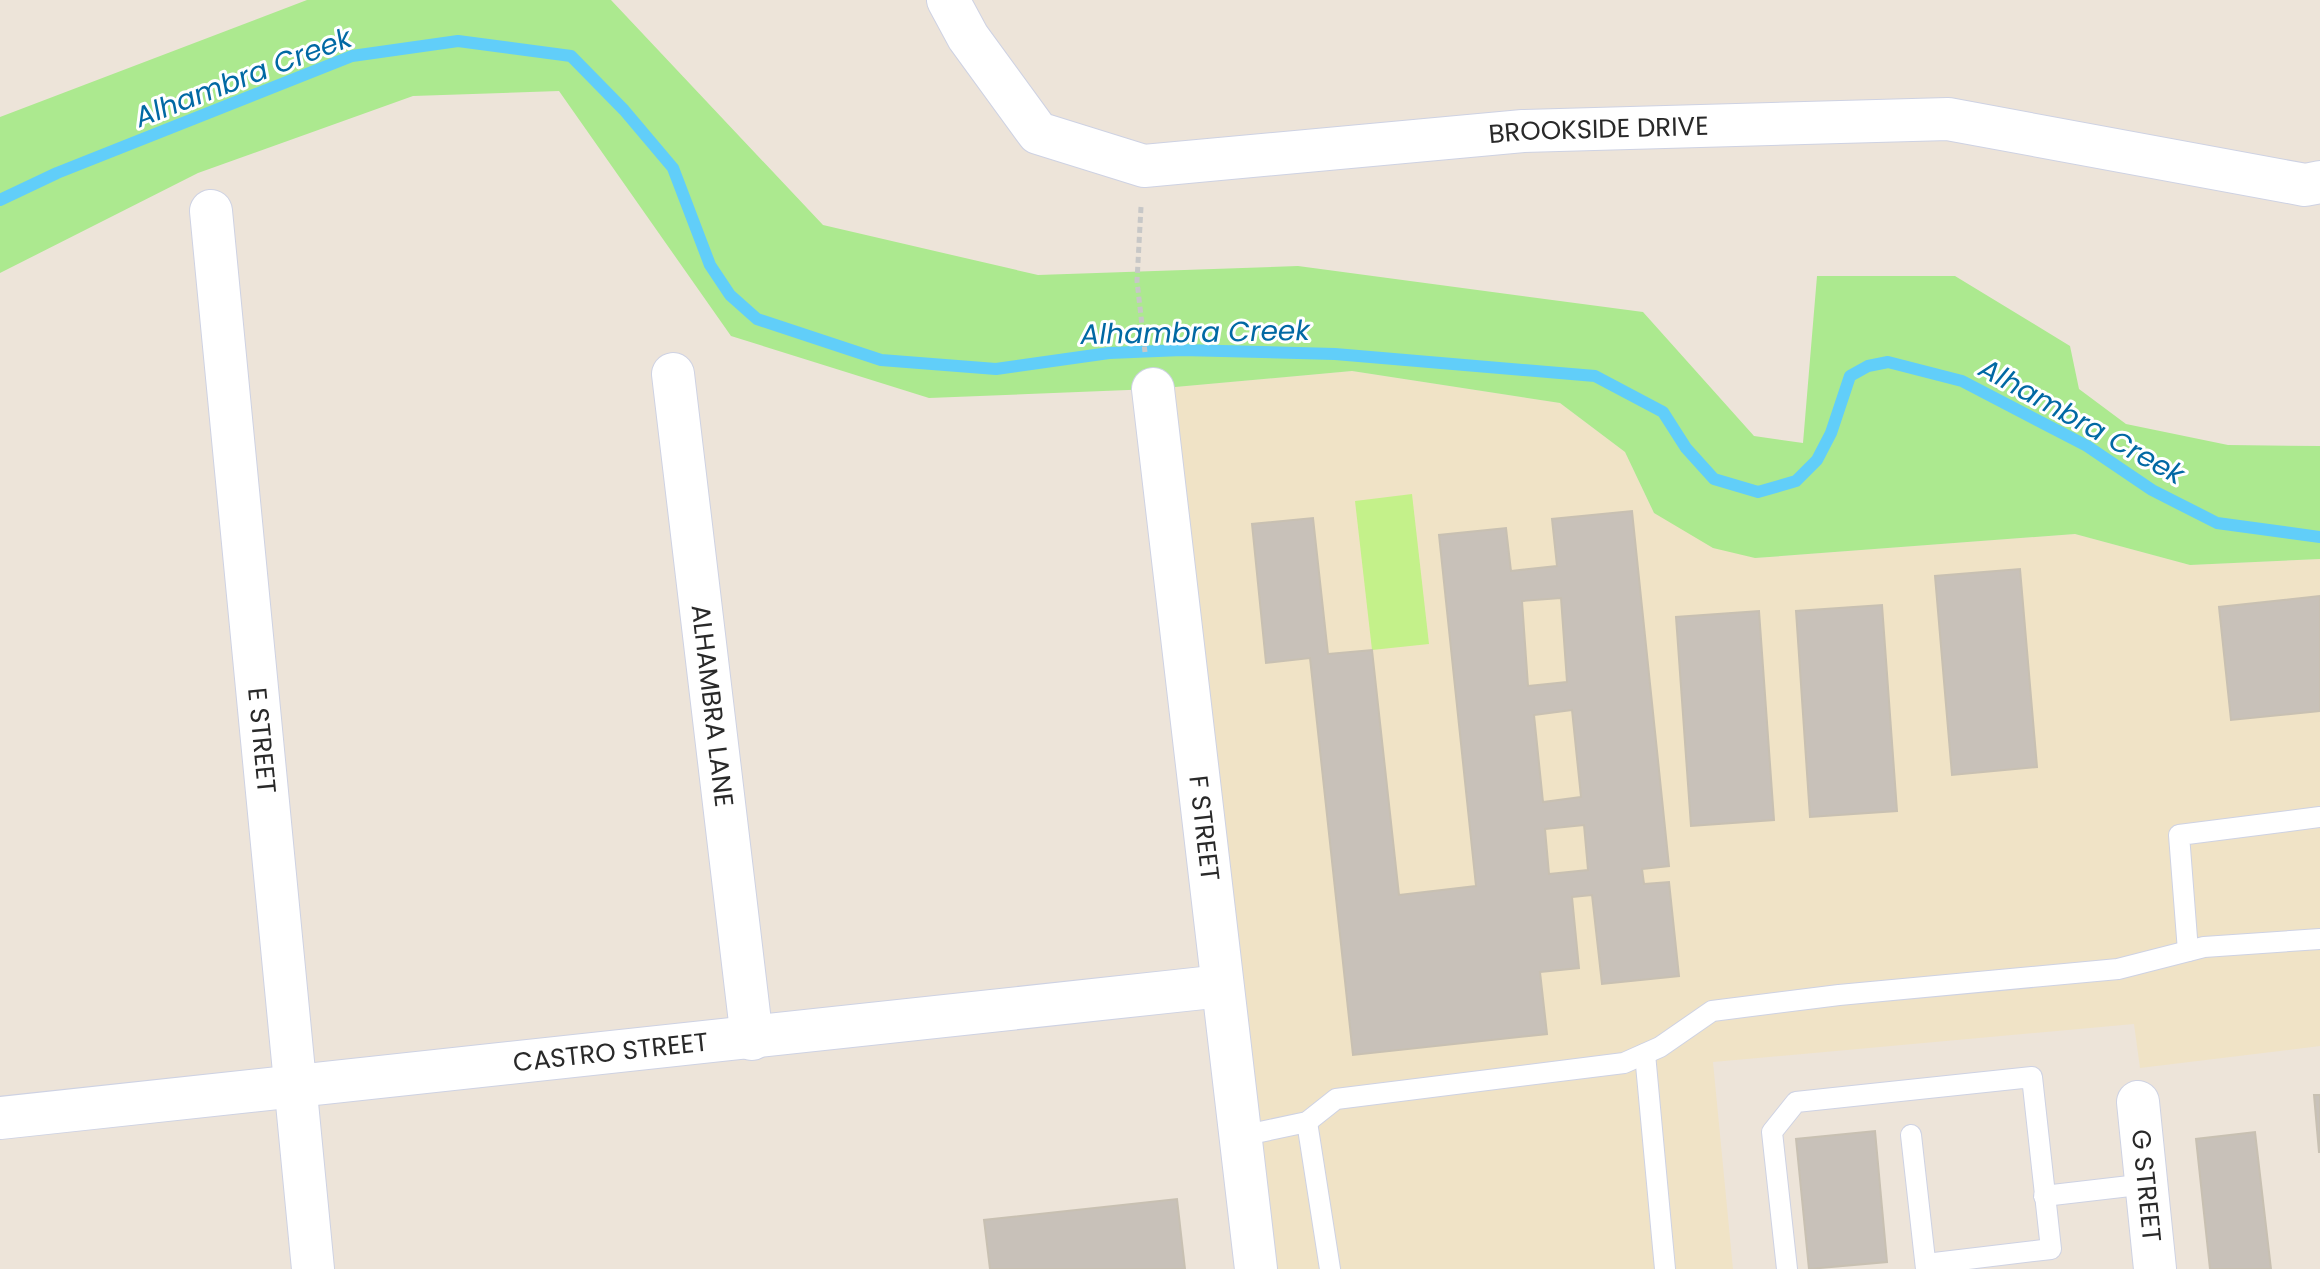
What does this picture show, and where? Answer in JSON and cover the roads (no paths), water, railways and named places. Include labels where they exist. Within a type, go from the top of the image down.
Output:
[{"type":"street","name":"BROOKSIDE DRIVE","points":[[948,0],[968,37],[1038,133],[1144,166],[1523,131],[1948,119],[2305,185],[2320,182]]},
{"type":"street","name":"E STREET","points":[[211,211],[313,1269]]},
{"type":"street","name":"ALHAMBRA LANE","points":[[673,374],[752,1039]]},
{"type":"street","name":"F STREET","points":[[1153,389],[1256,1269]]},
{"type":"street","name":"CASTRO STREET","points":[[0,1118],[1222,986]]},
{"type":"street","name":"G STREET","points":[[2138,1102],[2155,1269]]},
{"type":"lane","points":[[2188,951],[2179,835],[2320,817]]},
{"type":"lane","points":[[1241,1136],[1307,1122],[1336,1099],[1624,1063],[1660,1047],[1712,1011],[1839,995],[2118,969],[2204,947],[2320,939]]},
{"type":"lane","points":[[1645,1054],[1665,1269]]},
{"type":"lane","points":[[1787,1269],[1772,1132],[1796,1102],[2032,1077],[2051,1249],[1926,1267],[1911,1135]]},
{"type":"lane","points":[[1307,1122],[1330,1269]]},
{"type":"lane","points":[[2044,1196],[2147,1184]]},
{"type":"waterway","name":"Alhambra Creek","points":[[0,200],[57,173],[352,56],[458,41],[571,56],[624,110],[673,168],[710,265],[730,295],[757,319],[881,360],[996,369],[1109,353],[1182,350],[1335,354],[1595,376],[1663,412],[1686,448],[1714,479],[1758,492],[1796,481],[1817,460],[1831,433],[1850,376],[1868,366],[1888,362],[1962,381],[2087,446],[2152,490],[2217,523],[2320,537]]}]
